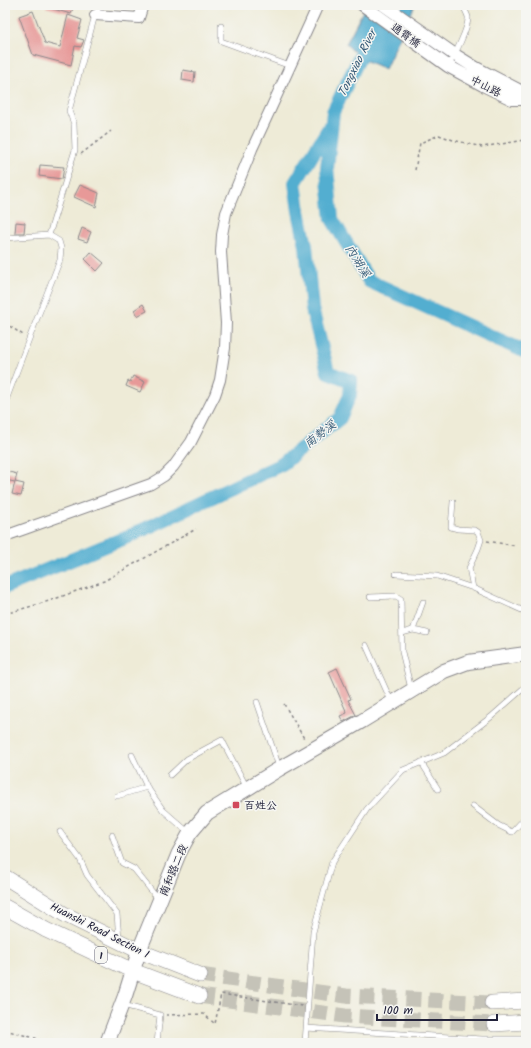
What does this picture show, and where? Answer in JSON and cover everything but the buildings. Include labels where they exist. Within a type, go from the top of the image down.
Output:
[{"type":"main road","name":"南和路二段","points":[[109,1041],[134,971],[139,951],[178,853],[190,833],[207,813],[444,671],[468,662],[526,654]]},
{"type":"main road","name":"Huanshi Road Section 1","points":[[5,876],[64,914],[119,942],[200,975]]},
{"type":"main road","name":"Huanshi Road Section 1","points":[[5,907],[46,930],[134,971],[199,996]]},
{"type":"main road","points":[[492,1003],[526,1001]]},
{"type":"main road","points":[[494,1024],[526,1022]]},
{"type":"street","points":[[95,15],[139,18],[143,5]]},
{"type":"street","points":[[5,536],[150,484],[164,476],[173,467],[191,442],[215,395],[220,380],[225,348],[226,323],[220,252],[226,213],[252,149],[318,5]]},
{"type":"street","name":"通霄橋","points":[[363,5],[448,66]]},
{"type":"street","name":"通霄橋","points":[[384,5],[455,55]]},
{"type":"street","name":"中山路","points":[[455,55],[476,68],[526,94]]},
{"type":"street","name":"中山路","points":[[448,66],[512,99],[526,99]]},
{"type":"lane","points":[[49,235],[75,150],[74,124],[69,111],[95,15],[100,5]]},
{"type":"lane","points":[[448,66],[455,55],[466,28],[468,18],[463,5]]},
{"type":"lane","points":[[221,26],[221,41],[290,66]]},
{"type":"lane","points":[[5,238],[49,235],[59,241],[61,248],[60,260],[5,403]]},
{"type":"lane","points":[[453,502],[451,527],[475,530],[478,532],[481,540],[469,568],[473,588]]},
{"type":"lane","points":[[396,574],[437,576],[473,588],[526,612]]},
{"type":"lane","points":[[370,598],[396,596],[401,600],[402,652],[412,690]]},
{"type":"lane","points":[[413,630],[422,602]]},
{"type":"lane","points":[[402,633],[413,630],[427,633]]},
{"type":"lane","points":[[366,645],[392,702]]},
{"type":"lane","points":[[305,1043],[313,932],[332,862],[366,809],[403,770],[444,753],[491,718],[526,686]]},
{"type":"lane","points":[[257,702],[279,769]]},
{"type":"lane","points":[[170,775],[187,759],[222,740],[248,788]]},
{"type":"lane","points":[[132,755],[147,787],[163,810],[190,833]]},
{"type":"lane","points":[[421,762],[438,789]]},
{"type":"lane","points":[[117,796],[147,787]]},
{"type":"lane","points":[[473,806],[498,825],[512,832],[526,817]]},
{"type":"lane","points":[[60,832],[80,859],[87,875],[118,914],[119,942]]},
{"type":"lane","points":[[112,835],[122,863],[134,870],[160,901]]},
{"type":"lane","points":[[122,1004],[160,1015],[157,1043]]},
{"type":"lane","points":[[306,1028],[482,1041],[526,1039]]},
{"type":"path","points":[[71,161],[111,131]]},
{"type":"path","points":[[415,170],[420,143],[438,135],[482,147],[526,140]]},
{"type":"path","points":[[5,322],[29,339]]},
{"type":"path","points":[[5,614],[49,601],[104,581],[196,529]]},
{"type":"path","points":[[481,540],[516,546]]},
{"type":"path","points":[[284,704],[311,750]]},
{"type":"path","points":[[160,1015],[204,1014],[215,1024],[221,994],[308,1007]]},
{"type":"path","points":[[5,1030],[52,1043]]},
{"type":"water","points":[[366,5],[415,5],[385,69],[360,58],[346,44]]},
{"type":"waterway","name":"內湖溪","points":[[368,40],[333,112],[327,168],[332,219],[369,281],[526,352]]},
{"type":"waterway","name":"南勢溪","points":[[5,587],[132,535],[282,464],[340,418],[350,395],[351,381],[328,372],[312,309],[306,246],[295,183],[332,123]]},
{"type":"tunnel","points":[[200,975],[346,996],[492,1003]]},
{"type":"tunnel","points":[[199,996],[345,1016],[494,1024]]},
{"type":"place","name":"百姓公","points":[[236,805]]},
{"type":"water label","name":"Tongxiao River","points":[[357,63]]}]
